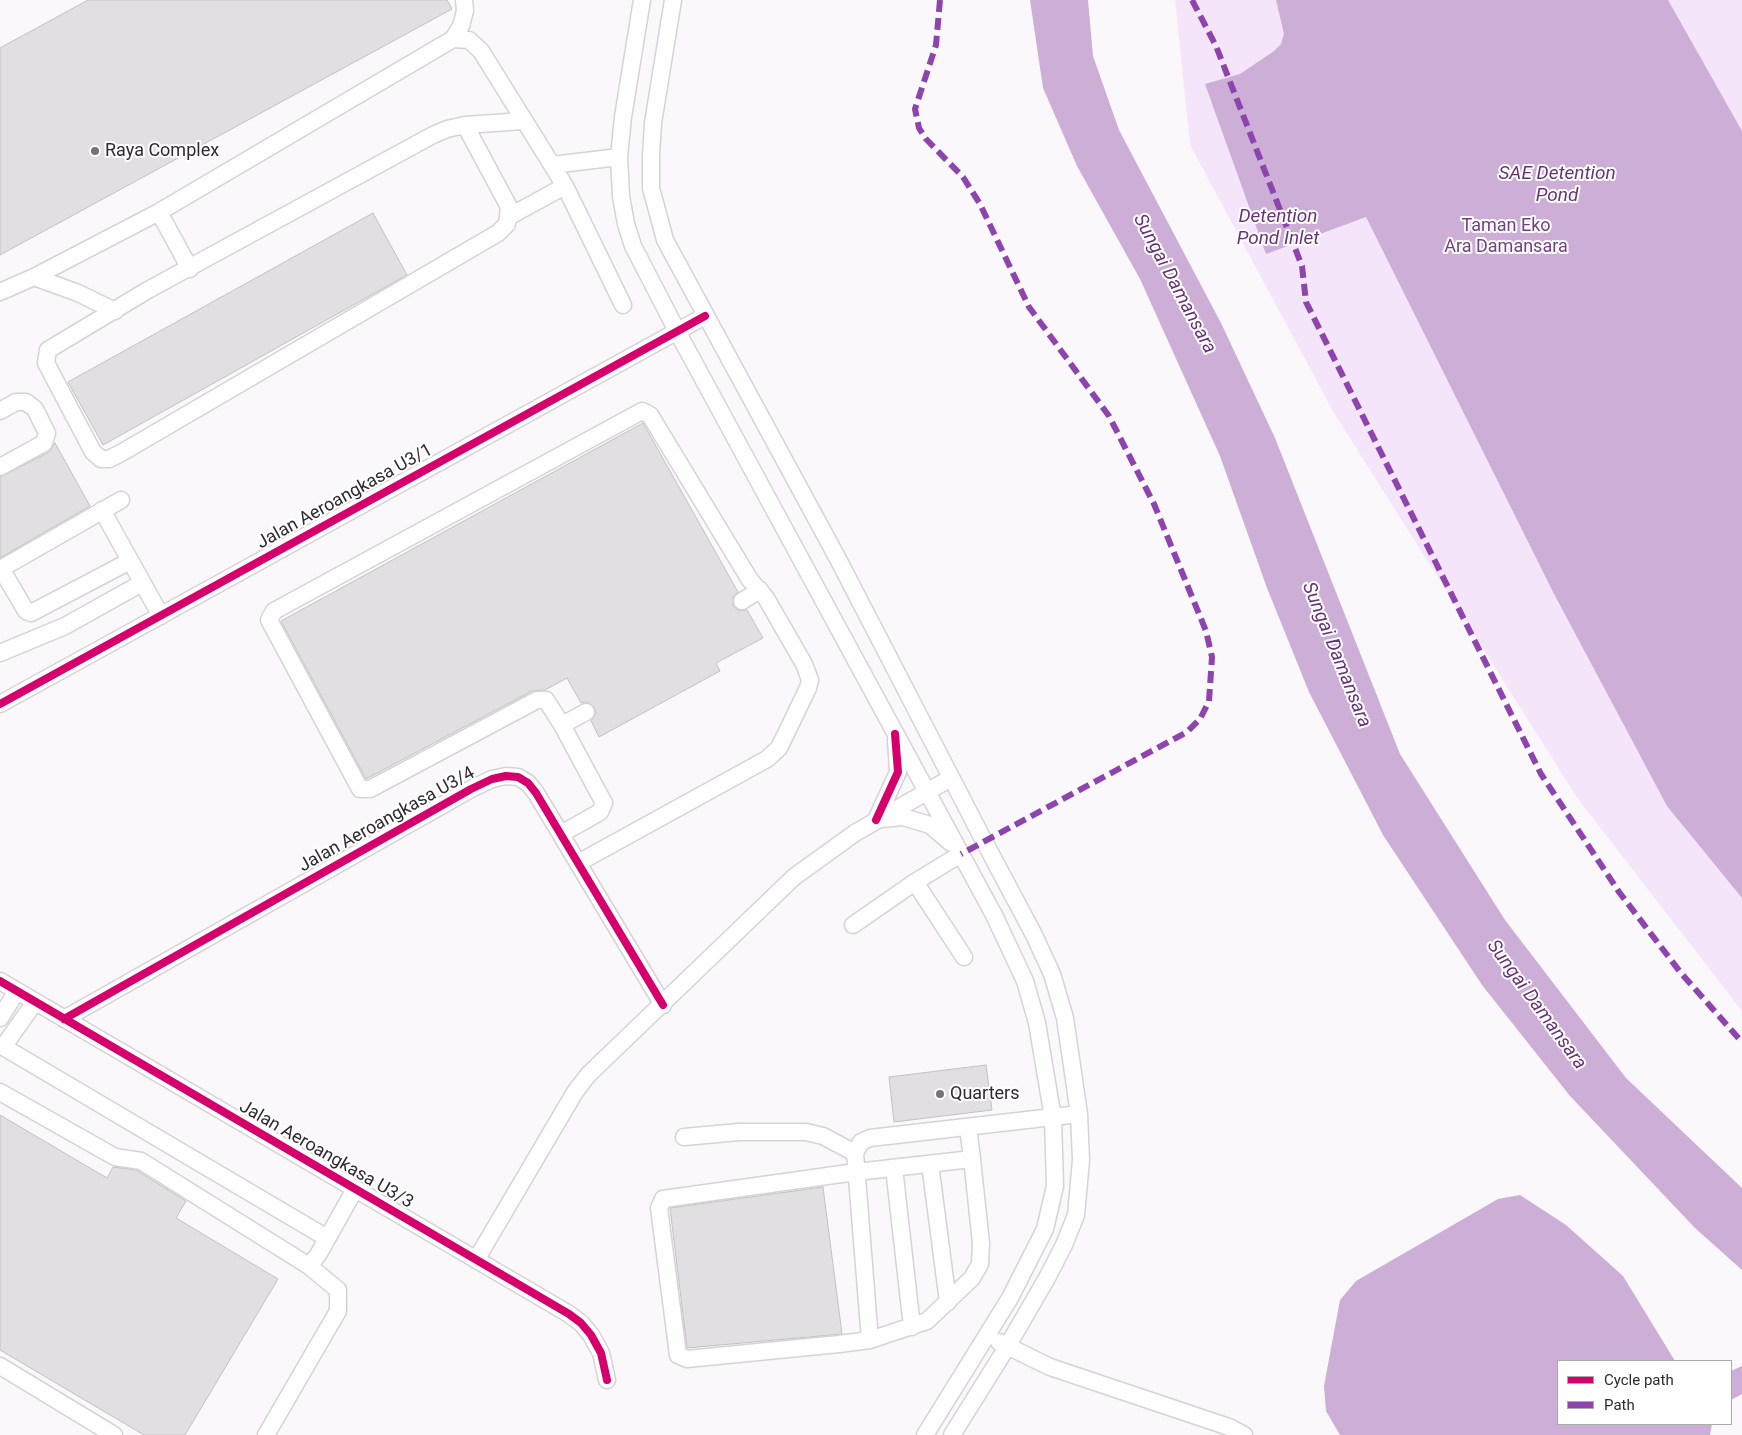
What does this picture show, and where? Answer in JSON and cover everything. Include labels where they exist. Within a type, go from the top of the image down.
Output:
[{"type":"street","points":[[0,292],[34,277],[159,212],[453,39],[461,26],[465,11],[464,0]]},
{"type":"street","points":[[642,0],[623,117],[619,157],[621,196],[626,224],[643,267],[677,332],[994,915],[1025,981],[1037,1023],[1053,1118],[1054,1186],[1045,1229],[1010,1298],[925,1435]]},
{"type":"street","points":[[673,0],[653,123],[652,188],[665,240],[704,316],[838,559],[1034,935],[1052,974],[1065,1018],[1079,1114],[1081,1160],[1076,1215],[1064,1245],[1007,1347],[952,1435]]},
{"type":"street","points":[[453,39],[469,40],[481,51],[565,186],[623,305]]},
{"type":"street","points":[[465,125],[506,197],[510,216],[507,224],[498,233],[121,453],[109,459],[101,459],[93,452],[46,363],[48,350],[116,311],[148,290],[190,269],[433,135],[447,129],[465,125],[523,121]]},
{"type":"street","points":[[552,164],[619,157]]},
{"type":"street","points":[[510,216],[565,186]]},
{"type":"street","points":[[159,212],[190,269]]},
{"type":"street","points":[[34,277],[78,293],[116,311]]},
{"type":"street","name":"Jalan Aeroangkasa U3/1","points":[[0,704],[704,316]]},
{"type":"street","points":[[0,411],[16,402],[26,402],[35,409],[47,433],[44,443],[0,467]]},
{"type":"street","points":[[561,834],[600,812],[604,803],[562,725],[546,700],[537,700],[370,789],[360,789],[270,624],[270,615],[642,411],[650,416],[750,580],[760,590],[804,664],[810,680],[779,748],[767,759],[578,863]]},
{"type":"street","points":[[121,500],[2,568],[4,576],[26,611],[31,614],[130,561]]},
{"type":"street","points":[[102,510],[161,616]]},
{"type":"street","points":[[2,647],[66,626],[142,583]]},
{"type":"street","points":[[742,601],[760,590]]},
{"type":"street","points":[[562,725],[586,712]]},
{"type":"street","points":[[876,820],[898,772],[895,734]]},
{"type":"street","name":"Jalan Aeroangkasa U3/4","points":[[64,1019],[471,789],[492,779],[506,776],[518,777],[528,783],[561,834],[663,1005]]},
{"type":"street","points":[[476,1260],[575,1092],[588,1075],[663,1005],[794,876],[876,820],[951,778]]},
{"type":"street","points":[[876,820],[903,817],[930,825],[959,851]]},
{"type":"street","points":[[853,925],[959,851]]},
{"type":"street","points":[[915,882],[964,957]]},
{"type":"street","name":"Jalan Aeroangkasa U3/3","points":[[0,981],[581,1323],[592,1335],[601,1353],[607,1380]]},
{"type":"street","points":[[0,1018],[17,991]]},
{"type":"street","points":[[35,1002],[2,1046],[327,1238]]},
{"type":"street","points":[[0,1092],[115,1157],[141,1161],[309,1266],[338,1290],[338,1311],[266,1435]]},
{"type":"street","points":[[870,1340],[855,1153],[861,1142],[870,1138],[1079,1114]]},
{"type":"street","points":[[968,1127],[972,1159],[981,1243],[980,1264],[972,1278],[927,1321],[870,1340],[682,1358],[676,1350],[659,1208],[660,1203],[668,1198],[856,1172],[972,1159]]},
{"type":"street","points":[[684,1137],[739,1132],[806,1132],[823,1136],[855,1153]]},
{"type":"street","points":[[930,1164],[948,1302]]},
{"type":"street","points":[[894,1168],[912,1327]]},
{"type":"street","points":[[309,1266],[355,1189]]},
{"type":"street","points":[[986,1336],[1050,1367],[1229,1427],[1244,1435]]},
{"type":"street","points":[[0,1366],[114,1435]]},
{"type":"green space","name":"SAE Detention Pond","points":[[1175,0],[1742,0],[1742,1011],[1578,799],[1334,413],[1190,145]]},
{"type":"water","name":"Sungai Damansara","points":[[1030,0],[1088,0],[1093,56],[1119,130],[1221,323],[1275,438],[1400,754],[1505,920],[1626,1078],[1742,1188],[1742,1270],[1695,1228],[1570,1096],[1482,985],[1383,835],[1309,692],[1267,588],[1220,456],[1140,279],[1077,166],[1043,88]]},
{"type":"water","name":"SAE Detention Pond","points":[[1276,0],[1668,0],[1742,131],[1742,898],[1667,806],[1553,592],[1366,217],[1266,254],[1205,84],[1240,74],[1274,51],[1281,44],[1284,34]]},
{"type":"water","points":[[1520,1195],[1566,1225],[1623,1276],[1674,1360],[1557,1360],[1557,1425],[1712,1425],[1710,1435],[1340,1435],[1326,1411],[1324,1386],[1340,1300],[1356,1281],[1498,1199]]},
{"type":"water","points":[[1742,1366],[1742,1394],[1732,1399],[1732,1371]]},
{"type":"building","name":"Raya Complex","points":[[88,0],[447,0],[452,9],[0,255],[0,48]]},
{"type":"building","points":[[373,213],[407,275],[103,445],[68,382]]},
{"type":"building","points":[[643,423],[738,592],[733,597],[733,606],[738,610],[747,610],[763,638],[716,663],[720,671],[599,737],[591,721],[596,713],[594,707],[587,702],[581,703],[567,678],[545,690],[532,691],[366,779],[281,621]]},
{"type":"building","points":[[55,443],[90,506],[0,558],[0,477],[49,452]]},
{"type":"building","name":"Quarters","points":[[986,1065],[992,1110],[894,1122],[889,1077]]},
{"type":"building","points":[[0,1115],[107,1178],[113,1167],[136,1170],[186,1201],[176,1218],[278,1279],[185,1435],[144,1435],[0,1350]]},
{"type":"building","points":[[823,1187],[842,1334],[687,1348],[670,1208]]},
{"type":"marked path","points":[[940,0],[936,45],[915,109],[919,128],[926,139],[963,177],[980,204],[1029,307],[1109,416],[1154,504],[1206,631],[1212,657],[1209,701],[1200,719],[1187,732],[961,854]]},
{"type":"marked path","points":[[1192,0],[1216,46],[1302,266],[1306,302],[1541,774],[1619,892],[1681,973],[1742,1042]]},
{"type":"cycle path","points":[[0,704],[705,316]]},
{"type":"cycle path","points":[[876,820],[898,772],[895,734]]},
{"type":"cycle path","points":[[64,1019],[471,789],[492,779],[506,776],[518,777],[528,783],[536,793],[663,1005]]},
{"type":"cycle path","points":[[0,981],[569,1314],[581,1323],[591,1335],[601,1353],[607,1380]]},
{"type":"place","name":"Raya Complex","points":[[95,151]]},
{"type":"place","name":"Quarters","points":[[940,1094]]},
{"type":"water label","name":"Detention Pond Inlet","points":[[1278,228]]},
{"type":"park label","name":"Taman Eko Ara Damansara","points":[[1506,236]]}]
